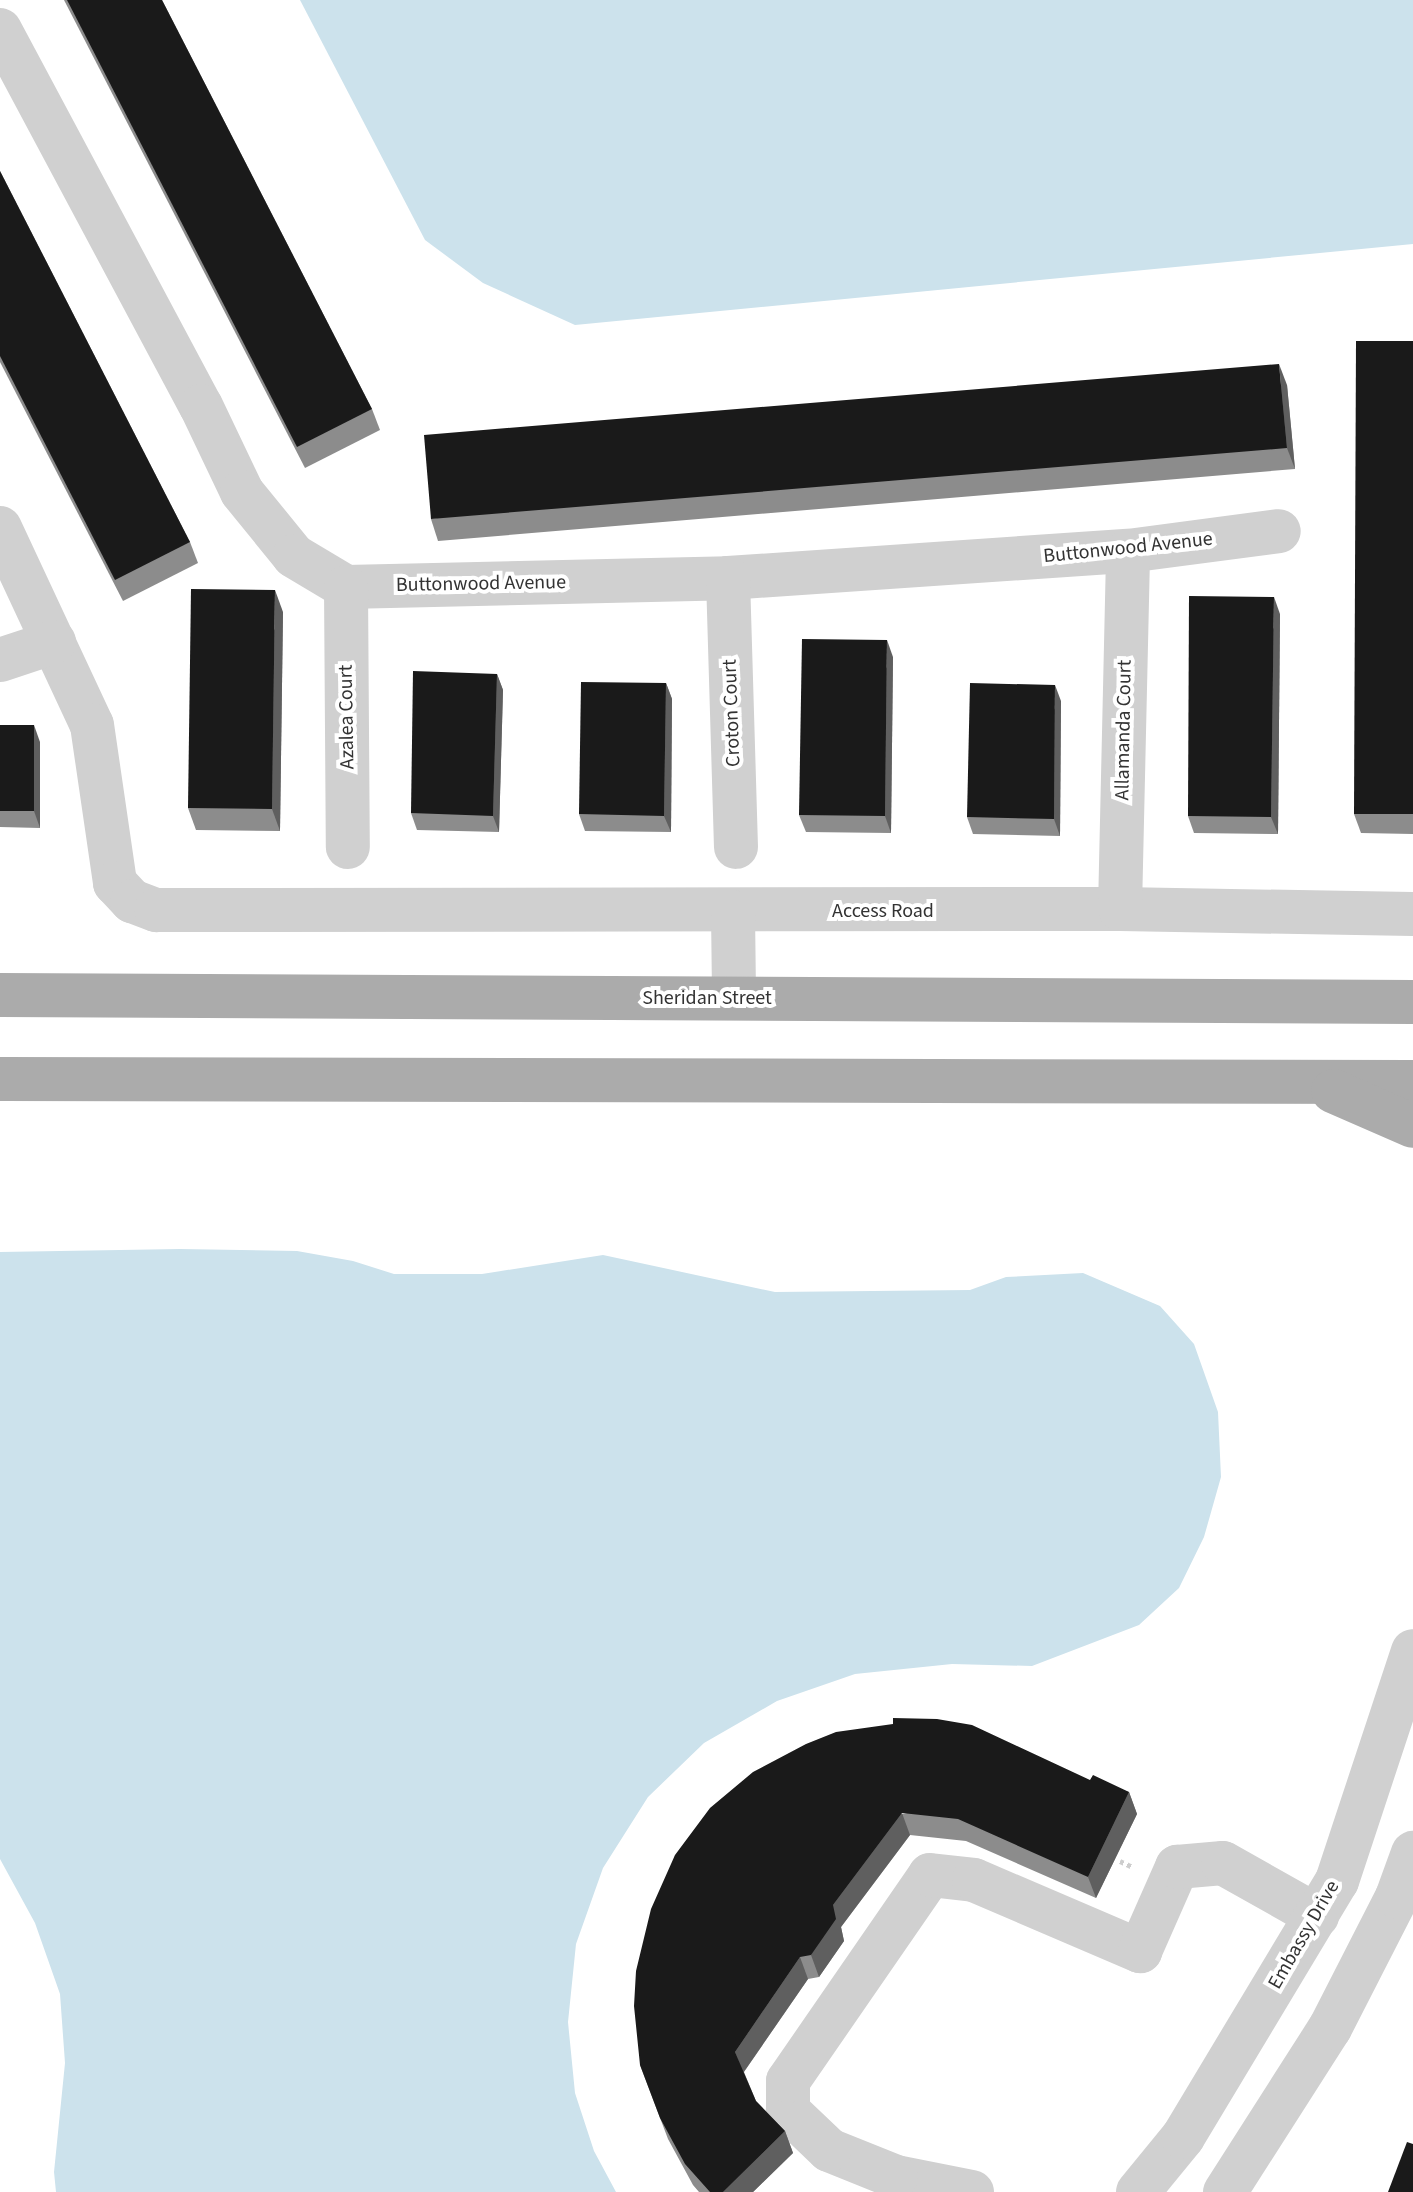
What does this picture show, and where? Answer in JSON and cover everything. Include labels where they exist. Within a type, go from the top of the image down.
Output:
[{"type":"main road","name":"Sheridan Street","points":[[0,995],[1413,1002]]},
{"type":"main road","points":[[0,1079],[1413,1082]]},
{"type":"main road","points":[[1312,1082],[1413,1126]]},
{"type":"street","points":[[0,30],[201,406],[242,492],[294,556],[346,587]]},
{"type":"street","points":[[0,528],[54,642],[0,660]]},
{"type":"street","name":"Buttonwood Avenue","points":[[346,587],[728,578],[1128,551],[1279,531]]},
{"type":"street","name":"Allamanda Court","points":[[1120,909],[1128,551]]},
{"type":"street","name":"Croton Court","points":[[728,578],[736,847]]},
{"type":"street","name":"Azalea Court","points":[[346,587],[348,847]]},
{"type":"street","name":"Access Road","points":[[54,642],[92,725],[115,883],[132,901],[156,910],[352,907],[733,912],[1120,909],[1413,914]]},
{"type":"street","points":[[733,912],[734,998]]},
{"type":"street","name":"Embassy Drive","points":[[1138,2192],[1183,2137],[1337,1881],[1413,1651]]},
{"type":"street","points":[[1225,2192],[1330,2028],[1397,1897],[1413,1853]]},
{"type":"street","points":[[972,2192],[896,2177],[829,2150],[788,2111],[788,2081],[930,1875],[974,1880],[1140,1951],[1177,1867],[1223,1863],[1317,1916]]},
{"type":"water","points":[[300,0],[1413,0],[1413,244],[575,325],[483,283],[425,240]]},
{"type":"water","points":[[297,1251],[353,1261],[394,1274],[482,1274],[603,1255],[775,1292],[970,1290],[1006,1277],[1083,1273],[1160,1306],[1194,1344],[1218,1412],[1221,1477],[1204,1537],[1179,1588],[1139,1625],[1032,1666],[952,1664],[855,1674],[777,1701],[704,1743],[648,1797],[603,1868],[576,1944],[568,2022],[575,2093],[594,2151],[616,2192],[56,2192],[54,2172],[65,2063],[60,1994],[35,1923],[0,1859],[0,1252]]},
{"type":"building","points":[[67,0],[162,0],[372,409],[297,447]]},
{"type":"building","points":[[0,171],[190,542],[115,580],[0,356]]},
{"type":"building","points":[[1356,341],[1413,341],[1413,814],[1354,814]]},
{"type":"building","points":[[1279,364],[1287,448],[431,519],[424,435]]},
{"type":"building","points":[[191,589],[275,590],[272,809],[188,808]]},
{"type":"building","points":[[1189,596],[1274,597],[1271,817],[1188,816]]},
{"type":"building","points":[[802,639],[887,640],[885,816],[799,815]]},
{"type":"building","points":[[413,671],[497,674],[493,816],[411,813]]},
{"type":"building","points":[[581,682],[666,683],[664,816],[579,814]]},
{"type":"building","points":[[970,683],[1055,685],[1054,819],[967,817]]},
{"type":"building","points":[[0,725],[34,725],[34,811],[0,811]]},
{"type":"building","points":[[893,1718],[937,1719],[972,1725],[1090,1780],[1093,1775],[1129,1792],[1088,1877],[958,1819],[902,1813],[833,1905],[836,1919],[811,1955],[800,1957],[735,2052],[756,2101],[785,2131],[723,2192],[710,2192],[685,2164],[660,2118],[640,2065],[634,2006],[636,1971],[651,1909],[675,1855],[710,1808],[753,1772],[836,1732],[893,1724]]},
{"type":"building","points":[[1407,2142],[1413,2144],[1413,2192],[1388,2192]]}]
